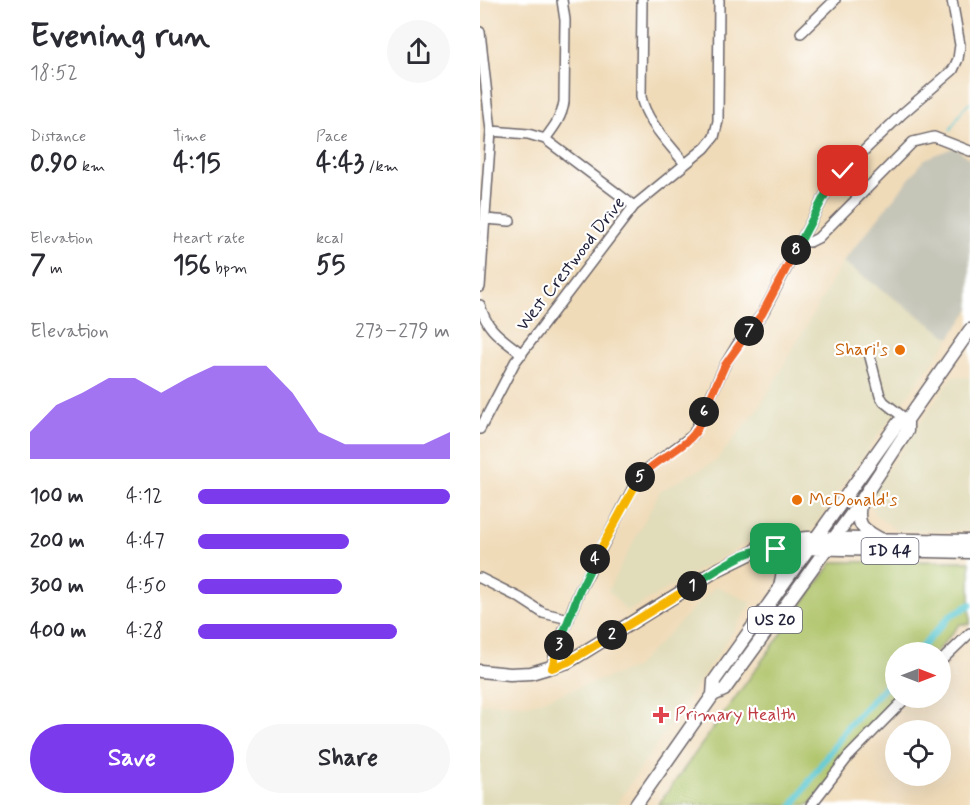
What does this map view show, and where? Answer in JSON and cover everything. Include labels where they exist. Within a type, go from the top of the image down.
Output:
[{"type":"main road","name":"US 20","points":[[636,805],[713,695],[724,690],[861,501],[907,431],[908,420],[970,330]]},
{"type":"main road","name":"US 20","points":[[713,695],[714,681],[898,423],[908,420]]},
{"type":"main road","points":[[861,501],[857,518],[860,525],[883,541]]},
{"type":"main road","name":"ID 44","points":[[829,545],[883,541],[970,541]]},
{"type":"main road","points":[[480,671],[510,674],[531,673],[568,662],[717,570],[760,552],[813,544]]},
{"type":"main road","name":"ID 44","points":[[813,544],[970,552]]},
{"type":"main road","points":[[760,552],[776,558],[783,564],[784,569],[778,593]]},
{"type":"street","points":[[545,139],[557,123],[564,102],[565,20],[562,0]]},
{"type":"street","points":[[642,0],[641,97],[649,119],[686,164]]},
{"type":"street","name":"West Crestwood Drive","points":[[481,426],[515,362],[634,206],[705,148],[714,136],[718,121],[719,0]]},
{"type":"street","points":[[801,33],[835,0]]},
{"type":"street","points":[[552,668],[568,619],[590,567],[637,480],[647,469],[693,435],[725,365],[737,345],[762,314],[826,193],[843,171],[902,114],[953,70],[960,45],[952,0]]},
{"type":"street","points":[[480,32],[491,131],[480,287]]},
{"type":"street","points":[[491,131],[528,134],[545,139],[634,206]]},
{"type":"street","points":[[802,241],[810,242],[818,238],[913,141],[934,137],[970,151]]},
{"type":"street","points":[[485,219],[510,221]]},
{"type":"street","points":[[480,305],[484,319],[493,332],[522,354]]},
{"type":"street","points":[[869,353],[880,396],[884,402],[908,420]]},
{"type":"street","points":[[480,578],[520,598],[543,613],[568,619]]},
{"type":"street","points":[[951,651],[970,633]]},
{"type":"street","points":[[812,805],[848,757],[896,708]]},
{"type":"shaded area","points":[[955,147],[970,159],[970,309],[950,338],[843,262],[925,159]]},
{"type":"shaded area","points":[[843,262],[950,338],[849,475],[812,530],[808,533],[767,531],[627,612],[608,590],[660,491],[716,461],[759,408]]},
{"type":"shaded area","points":[[952,377],[970,377],[970,531],[897,530],[875,515],[869,497]]},
{"type":"shaded area","points":[[716,586],[752,603],[616,805],[480,805],[480,703],[532,704],[634,668]]},
{"type":"green space","points":[[970,561],[970,624],[960,624],[945,642],[885,642],[885,708],[891,708],[809,805],[658,805],[833,562]]},
{"type":"waterway","points":[[950,130],[963,109],[970,103]]},
{"type":"waterway","points":[[926,642],[951,615],[970,605]]},
{"type":"waterway","points":[[793,805],[849,725],[885,687]]},
{"type":"place","name":"Shari's","points":[[900,350]]},
{"type":"place","name":"McDonald's","points":[[797,500]]},
{"type":"place","name":"Primary Health","points":[[661,715]]},
{"type":"route","points":[[776,549],[756,551],[738,558],[568,662],[552,668],[554,656],[590,567],[637,480],[658,460],[693,435],[725,365],[737,345],[762,314],[826,193],[843,171]]}]
